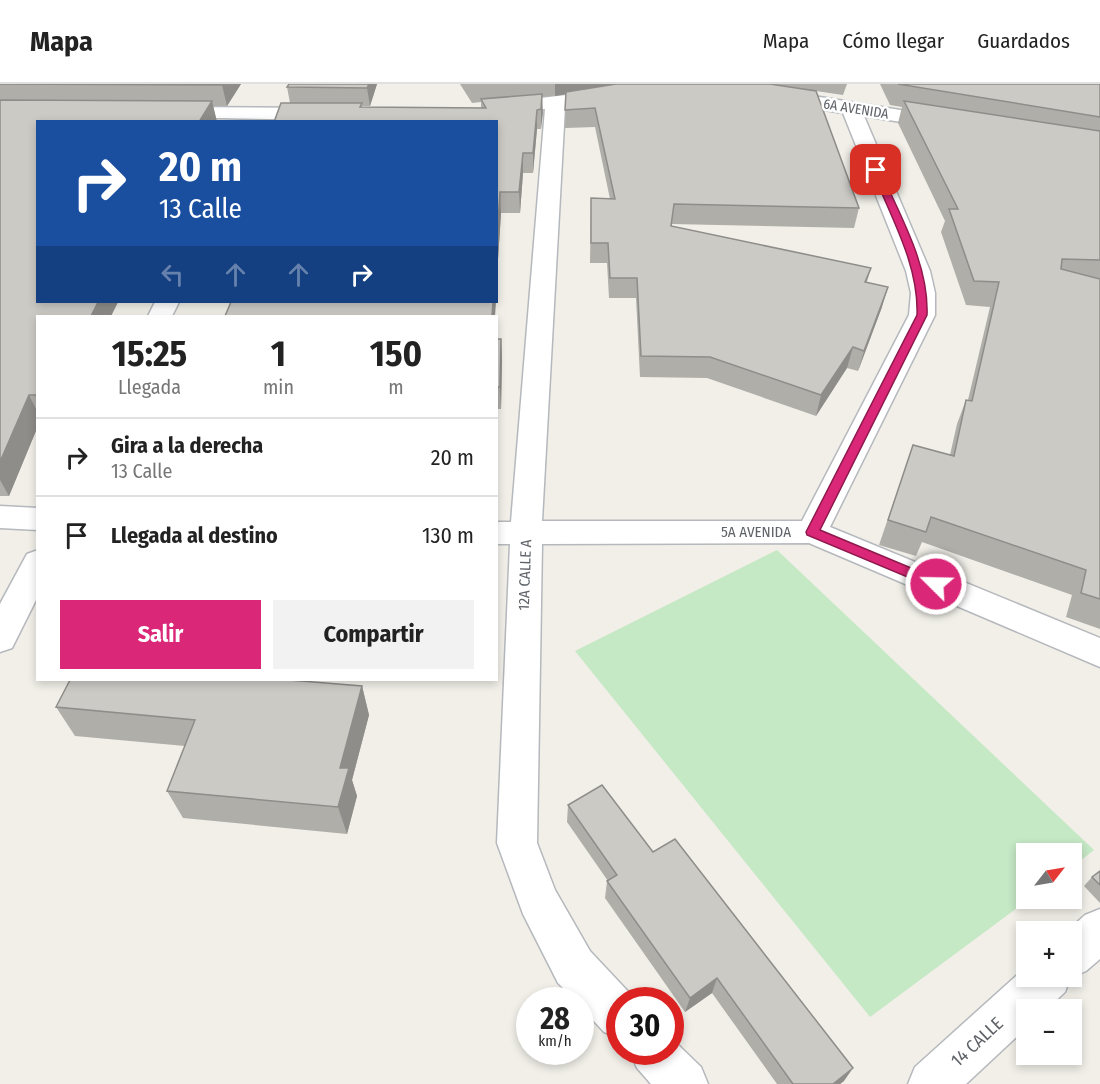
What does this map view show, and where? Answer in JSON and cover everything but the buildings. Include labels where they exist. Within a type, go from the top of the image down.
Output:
[{"type":"street","points":[[476,111],[555,104],[625,93]]},
{"type":"street","name":"6A AVENIDA","points":[[762,94],[964,126]]},
{"type":"street","name":"12A CALLE A","points":[[555,104],[511,533],[517,843],[538,900],[574,967],[606,1001]]},
{"type":"street","points":[[812,532],[922,315],[923,292],[918,271],[851,109]]},
{"type":"street","points":[[154,113],[259,118],[340,114]]},
{"type":"street","points":[[0,517],[36,519]]},
{"type":"street","name":"5A AVENIDA","points":[[511,533],[812,532],[1100,653]]},
{"type":"street","points":[[0,638],[36,566]]},
{"type":"street","points":[[1082,946],[1100,930]]},
{"type":"street","name":"14 CALLE","points":[[932,1084],[1037,987]]},
{"type":"street","points":[[666,1065],[684,1084]]},
{"type":"green space","points":[[777,550],[1094,850],[1082,859],[1082,843],[1016,843],[1016,909],[870,1017],[575,651]]},
{"type":"route","points":[[876,170],[918,271],[923,292],[922,315],[812,532],[936,584]]}]
